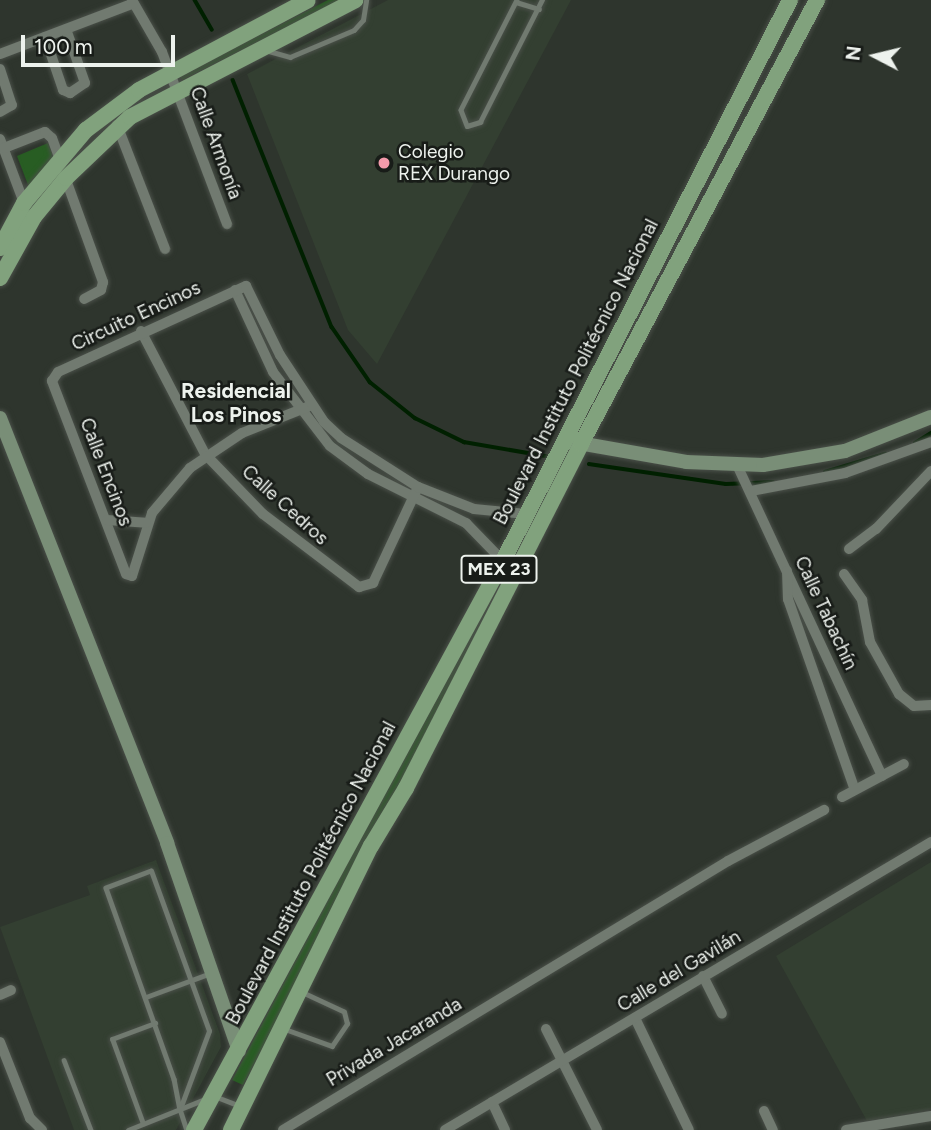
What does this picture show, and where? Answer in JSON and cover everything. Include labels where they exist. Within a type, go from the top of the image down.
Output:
[{"type":"main road","points":[[0,248],[24,204],[59,159],[111,110],[171,73],[308,0]]},
{"type":"main road","points":[[0,278],[34,217],[66,178],[118,127],[177,90],[356,0]]},
{"type":"main road","name":"Boulevard Instituto Politécnico Nacional","points":[[231,1130],[509,566],[526,514],[790,0]]},
{"type":"main road","name":"Boulevard Instituto Politécnico Nacional","points":[[194,1130],[509,566],[581,444],[817,0]]},
{"type":"street","name":"Calle Armonía","points":[[133,1],[171,73],[227,224]]},
{"type":"street","points":[[0,54],[133,1]]},
{"type":"street","points":[[45,37],[63,90],[70,93],[85,83],[66,29]]},
{"type":"street","points":[[0,69],[12,104],[0,112]]},
{"type":"street","points":[[111,110],[165,248]]},
{"type":"street","points":[[24,204],[2,144],[45,132],[52,138],[103,282],[101,290],[84,299]]},
{"type":"street","points":[[509,566],[476,531],[450,514],[413,499],[347,460],[300,410],[260,349],[235,290],[246,286],[280,355],[312,405],[358,452],[418,487],[457,503],[487,511],[526,514]]},
{"type":"street","name":"Circuito Encinos","points":[[53,377],[141,331],[235,290]]},
{"type":"street","name":"Calle Cedros","points":[[141,331],[205,454],[263,514],[363,588],[373,583],[418,487]]},
{"type":"street","name":"Calle Encinos","points":[[53,377],[126,574],[132,576],[146,523]]},
{"type":"street","points":[[107,520],[146,523],[169,488],[205,454],[242,433],[312,405]]},
{"type":"street","points":[[565,439],[642,456],[737,465],[835,453],[890,436],[931,417]]},
{"type":"street","points":[[0,418],[213,972],[239,1051]]},
{"type":"street","points":[[748,486],[845,473],[930,444]]},
{"type":"street","name":"Calle Tabachín","points":[[737,465],[882,776]]},
{"type":"street","points":[[849,549],[876,529],[931,471]]},
{"type":"street","points":[[450,514],[457,503]]},
{"type":"street","points":[[476,531],[487,511]]},
{"type":"street","points":[[787,570],[788,599],[855,790]]},
{"type":"street","points":[[844,574],[862,600],[870,642],[899,694],[914,706],[931,705]]},
{"type":"street","points":[[842,797],[904,764]]},
{"type":"street","name":"Privada Jacaranda","points":[[284,1130],[728,861],[824,810]]},
{"type":"street","name":"Calle del Gavilán","points":[[445,1130],[931,842]]},
{"type":"street","points":[[703,976],[722,1014]]},
{"type":"street","points":[[0,995],[11,990]]},
{"type":"street","points":[[635,1018],[689,1130]]},
{"type":"street","points":[[546,1029],[597,1130]]},
{"type":"street","points":[[0,1042],[5,1068],[37,1129]]},
{"type":"street","points":[[492,1102],[505,1130]]},
{"type":"street","points":[[764,1111],[773,1130]]},
{"type":"street","points":[[846,1130],[931,1116]]},
{"type":"lane","points":[[262,47],[290,57],[354,30],[363,20],[366,0]]},
{"type":"lane","points":[[539,9],[517,1],[461,110],[467,126],[480,122],[539,9],[542,0]]},
{"type":"lane","points":[[180,1109],[209,1031],[151,870],[106,888],[155,1023],[180,1109],[187,1130]]},
{"type":"lane","points":[[146,997],[213,972]]},
{"type":"lane","points":[[281,1027],[332,1046],[347,1024],[344,1012],[298,990]]},
{"type":"lane","points":[[144,1124],[112,1039],[155,1023]]},
{"type":"lane","points":[[64,1059],[91,1130]]},
{"type":"lane","points":[[128,1130],[212,1097],[242,1107]]},
{"type":"shaded area","name":"Colegio REX Durango","points":[[388,0],[571,0],[377,364],[348,330],[247,74]]},
{"type":"shaded area","points":[[156,860],[220,1034],[221,1047],[176,1130],[74,1130],[0,927],[90,895],[87,886]]},
{"type":"shaded area","points":[[931,862],[931,1109],[867,1121],[776,956]]},
{"type":"green space","points":[[328,0],[340,0],[182,80],[180,76]]},
{"type":"green space","points":[[48,143],[55,161],[30,190],[17,156]]},
{"type":"green space","points":[[496,585],[504,589],[243,1085],[232,1080]]},
{"type":"waterway","points":[[195,0],[212,29]]},
{"type":"waterway","points":[[233,80],[332,327],[370,382],[415,418],[464,442],[551,457]]},
{"type":"waterway","points":[[915,443],[931,433]]},
{"type":"waterway","points":[[825,472],[885,454]]},
{"type":"waterway","points":[[589,464],[726,484],[773,482]]},
{"type":"place","name":"Colegio REX Durango","points":[[384,163]]},
{"type":"district","name":"Residencial Los Pinos","points":[[236,403]]}]
